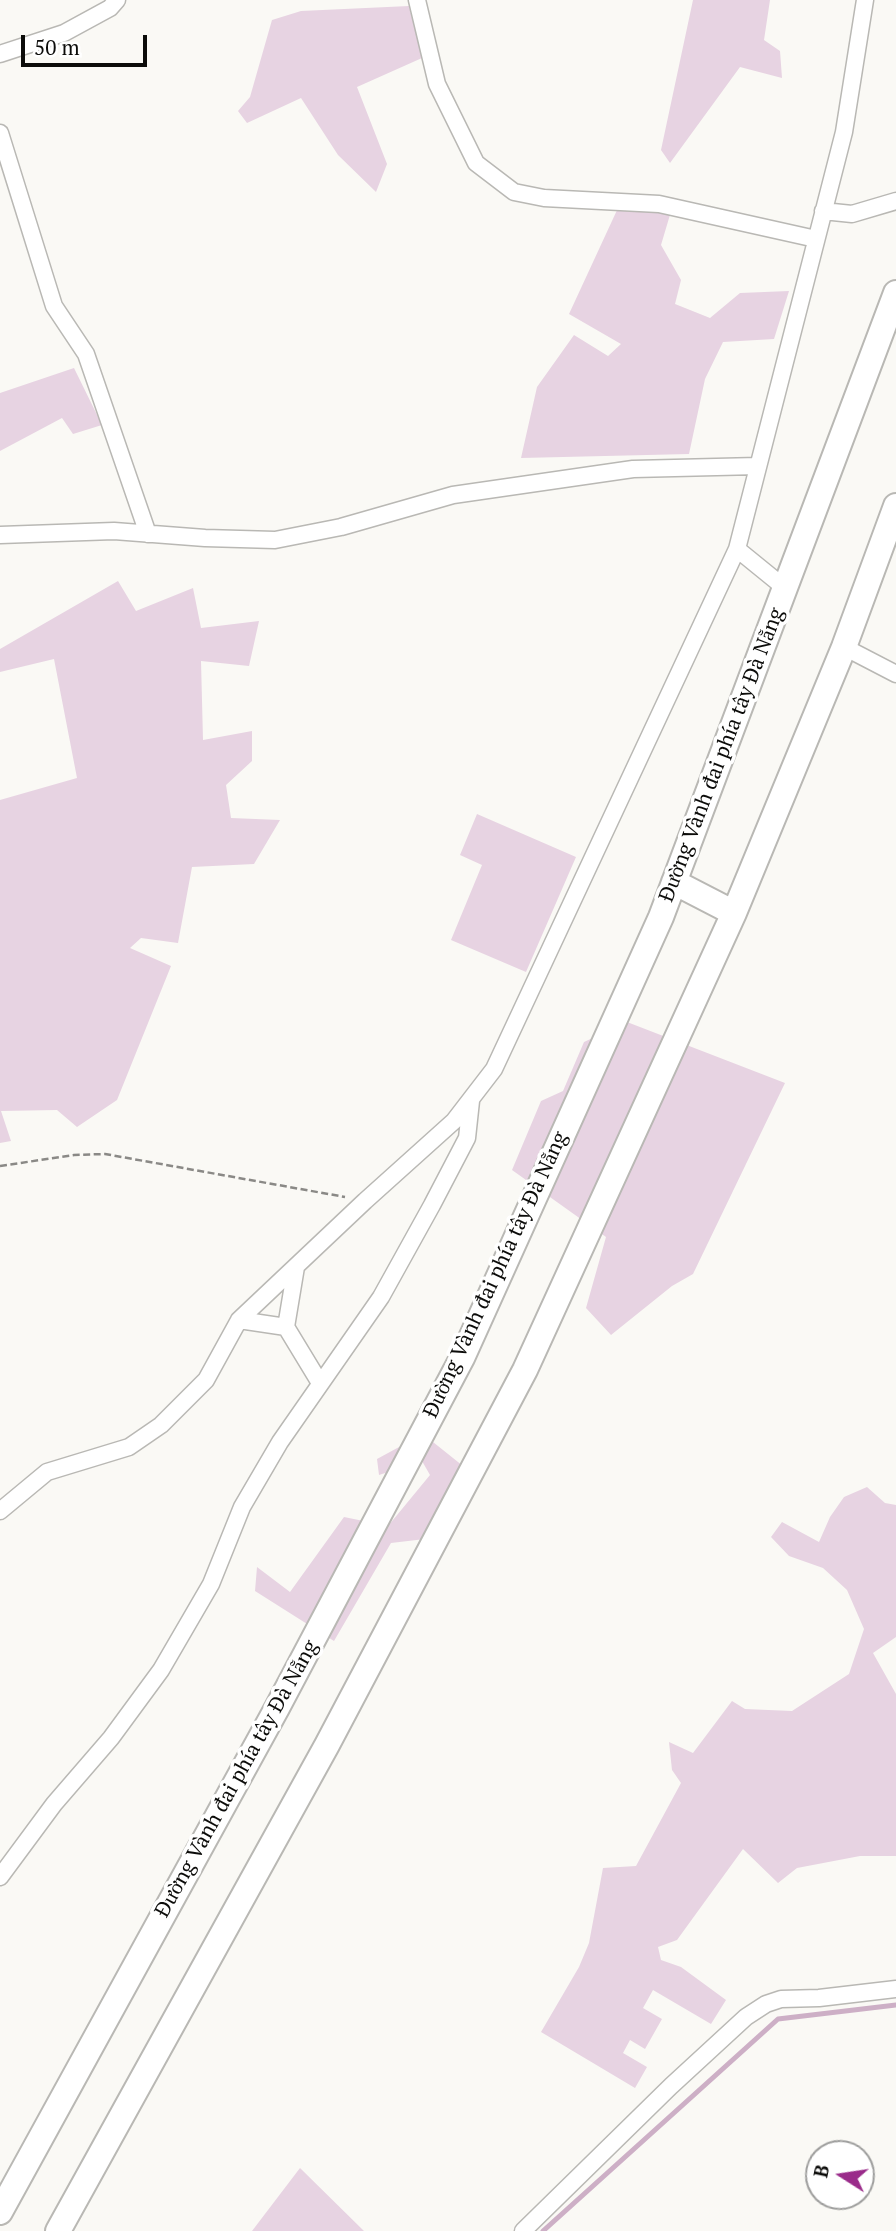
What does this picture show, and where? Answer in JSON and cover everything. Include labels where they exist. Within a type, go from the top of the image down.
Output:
[{"type":"main road","name":"Đường Vành đai phía tây Đà Nẵng","points":[[0,2212],[277,1708],[462,1358],[655,929],[896,293]]},
{"type":"main road","points":[[58,2231],[327,1745],[525,1370],[734,914],[844,647],[896,506]]},
{"type":"main road","points":[[674,882],[734,914]]},
{"type":"street","points":[[0,54],[64,33],[110,8],[117,0]]},
{"type":"street","points":[[417,0],[437,84],[476,163],[514,192],[544,198],[659,204],[816,239]]},
{"type":"street","points":[[0,1511],[47,1472],[128,1447],[161,1425],[206,1380],[239,1321],[454,1121],[494,1069],[737,550],[844,132],[865,0]]},
{"type":"street","points":[[0,133],[54,306],[86,354],[148,534]]},
{"type":"street","points":[[823,211],[852,214],[896,201]]},
{"type":"street","points":[[0,535],[114,531],[275,540],[341,527],[453,495],[633,469],[758,466]]},
{"type":"street","points":[[737,550],[785,588]]},
{"type":"street","points":[[844,647],[896,674]]},
{"type":"street","points":[[0,1877],[54,1804],[111,1738],[161,1670],[211,1584],[242,1507],[280,1442],[381,1297],[432,1205],[467,1138],[472,1099]]},
{"type":"street","points":[[296,1267],[286,1328],[320,1383]]},
{"type":"street","points":[[239,1321],[286,1328]]},
{"type":"street","points":[[523,2231],[671,2086],[746,2017],[766,2004],[781,1999],[819,1998],[896,1989]]},
{"type":"path","points":[[0,1166],[74,1155],[104,1154],[365,1201]]},
{"type":"shaded area","points":[[693,0],[770,0],[764,40],[780,51],[782,78],[740,67],[670,163],[661,150]]},
{"type":"shaded area","points":[[409,6],[422,58],[357,87],[387,164],[376,192],[338,155],[301,98],[247,123],[238,111],[250,97],[272,20],[301,11]]},
{"type":"shaded area","points":[[624,195],[675,198],[661,245],[681,280],[675,304],[710,318],[740,293],[789,291],[774,339],[723,342],[705,379],[689,454],[521,458],[537,387],[574,335],[608,356],[621,344],[569,314]]},
{"type":"shaded area","points":[[74,368],[102,425],[73,434],[62,418],[0,451],[0,393]]},
{"type":"shaded area","points":[[118,581],[136,611],[193,588],[201,628],[259,621],[249,666],[201,661],[203,740],[252,731],[252,761],[226,785],[231,818],[280,820],[254,864],[192,867],[178,943],[141,938],[130,948],[171,966],[117,1100],[77,1127],[57,1110],[1,1111],[11,1141],[0,1143],[0,800],[77,778],[54,659],[0,672],[0,649]]},
{"type":"shaded area","points":[[477,814],[576,857],[526,972],[451,940],[482,865],[460,855]]},
{"type":"shaded area","points":[[627,1022],[785,1083],[693,1274],[672,1286],[611,1335],[586,1308],[606,1237],[512,1170],[541,1101],[563,1091],[584,1042]]},
{"type":"shaded area","points":[[423,1434],[473,1474],[442,1537],[391,1543],[334,1641],[255,1591],[257,1567],[290,1592],[344,1517],[388,1526],[430,1475],[422,1461],[379,1475],[377,1459]]},
{"type":"shaded area","points":[[867,1487],[885,1503],[896,1505],[896,1637],[873,1653],[896,1694],[896,1856],[860,1856],[797,1868],[778,1883],[743,1849],[677,1940],[658,1947],[661,1960],[681,1967],[726,2000],[711,2024],[653,1990],[643,2008],[662,2019],[645,2049],[630,2040],[623,2053],[647,2067],[635,2088],[541,2032],[579,1967],[589,1943],[603,1868],[636,1866],[681,1783],[672,1770],[669,1742],[693,1753],[732,1701],[745,1709],[792,1711],[849,1674],[864,1629],[847,1590],[823,1568],[789,1556],[771,1537],[782,1522],[819,1542],[830,1517],[844,1497]]},
{"type":"shaded area","points":[[300,2168],[364,2231],[252,2231]]},
{"type":"waterway","points":[[543,2231],[778,2019],[896,2005]]}]
